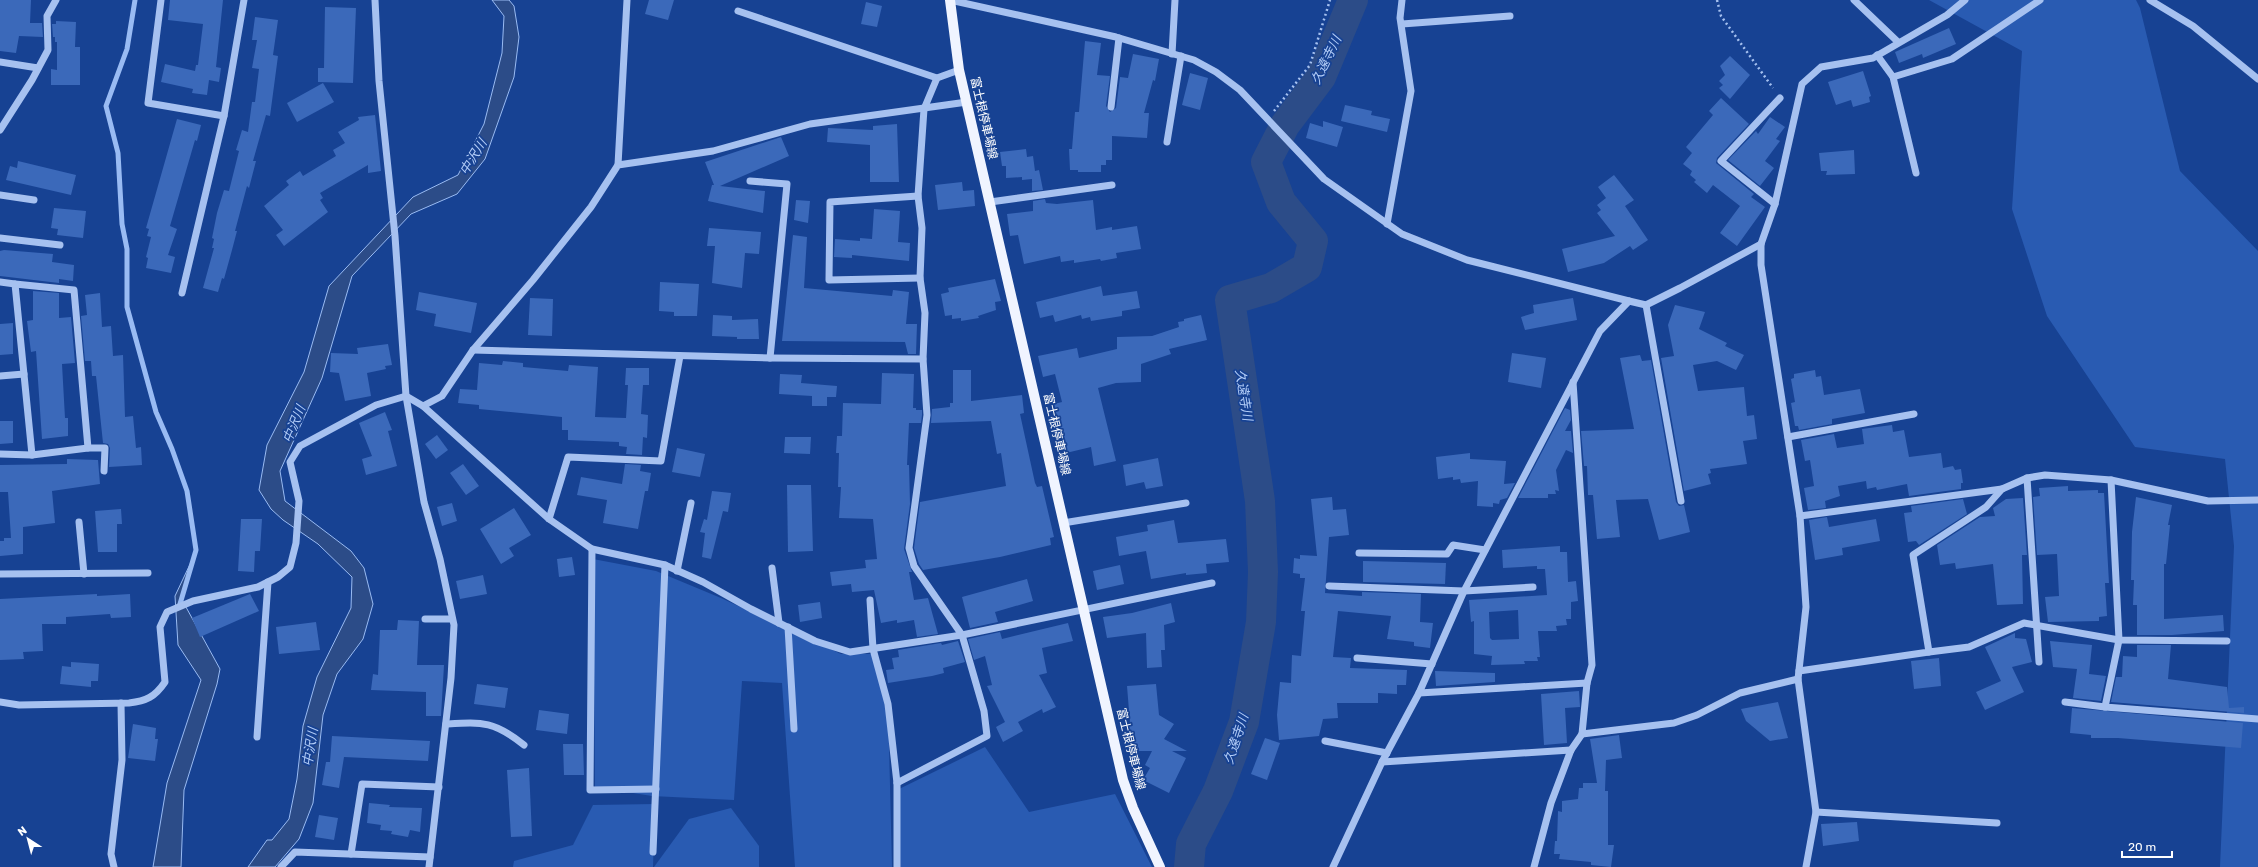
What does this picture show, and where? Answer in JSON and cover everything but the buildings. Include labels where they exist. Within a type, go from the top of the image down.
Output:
[{"type":"main road","name":"富士根停車場線","points":[[950,0],[960,70],[967,102],[1123,780],[1133,808],[1160,867]]},
{"type":"street","points":[[0,130],[48,50],[47,16],[56,0]]},
{"type":"street","points":[[162,0],[148,103],[224,116]]},
{"type":"street","points":[[182,293],[224,116],[244,0]]},
{"type":"street","points":[[375,0],[379,81],[395,236],[406,396],[424,502],[452,619],[451,678],[429,867]]},
{"type":"street","points":[[423,406],[442,396],[473,350],[533,280],[591,206],[618,165],[627,0]]},
{"type":"street","points":[[950,0],[1119,38],[1194,60],[1216,72],[1240,90],[1293,148],[1324,179],[1402,234],[1467,260],[1646,305],[1761,244]]},
{"type":"street","points":[[1172,54],[1175,0]]},
{"type":"street","points":[[1387,224],[1411,90],[1402,24],[1402,0]]},
{"type":"street","points":[[1854,0],[1898,42]]},
{"type":"street","points":[[1806,867],[1816,812],[1798,679],[1806,607],[1800,516],[1761,265],[1761,244],[1775,204],[1802,84],[1821,68],[1877,55],[1947,15],[1965,0]]},
{"type":"street","points":[[1893,77],[1952,59],[2040,0]]},
{"type":"street","points":[[2150,0],[2193,26],[2258,80]]},
{"type":"street","points":[[738,11],[937,78],[960,70]]},
{"type":"street","points":[[1402,24],[1510,16]]},
{"type":"street","points":[[1111,107],[1119,38]]},
{"type":"street","points":[[1877,55],[1893,77],[1916,173]]},
{"type":"street","points":[[1167,142],[1181,56]]},
{"type":"street","points":[[0,62],[38,68]]},
{"type":"street","points":[[897,783],[987,736],[982,703],[962,635],[914,566],[909,548],[927,415],[923,359],[925,312],[920,278],[922,228],[918,196],[924,108],[937,78]]},
{"type":"street","points":[[1775,204],[1721,160],[1780,98]]},
{"type":"street","points":[[618,165],[713,151],[810,124],[967,102]]},
{"type":"street","points":[[750,181],[787,184],[770,358]]},
{"type":"street","points":[[990,202],[1112,185]]},
{"type":"street","points":[[0,195],[34,200]]},
{"type":"street","points":[[918,196],[830,202],[829,280],[920,278]]},
{"type":"street","points":[[0,238],[60,245]]},
{"type":"street","points":[[0,282],[74,290],[88,448]]},
{"type":"street","points":[[15,284],[32,455]]},
{"type":"street","points":[[1333,867],[1382,762],[1432,664],[1464,591],[1573,381],[1600,331],[1629,301]]},
{"type":"street","points":[[1646,305],[1681,501]]},
{"type":"street","points":[[473,350],[770,358],[923,359]]},
{"type":"street","points":[[549,519],[568,457],[661,461],[680,356]]},
{"type":"street","points":[[0,376],[24,374]]},
{"type":"street","points":[[1534,867],[1551,804],[1571,750],[1582,734],[1587,683],[1592,665],[1573,381]]},
{"type":"street","points":[[0,702],[19,705],[121,703],[145,701],[157,694],[165,682],[160,627],[167,612],[193,601],[258,587],[278,577],[290,567],[297,535],[299,501],[290,462],[300,446],[376,405],[406,396],[423,406],[549,519],[592,549],[665,565],[703,582],[814,641],[850,652],[962,635],[1212,583]]},
{"type":"street","points":[[1788,437],[1914,414]]},
{"type":"street","points":[[0,454],[32,455],[88,448],[105,448],[104,471]]},
{"type":"street","points":[[1800,516],[2002,489],[2027,478],[2045,475],[2111,480],[2208,501],[2258,500]]},
{"type":"street","points":[[2027,478],[2035,624],[2039,662]]},
{"type":"street","points":[[2105,707],[2119,640],[2111,480]]},
{"type":"street","points":[[1929,652],[1913,555],[1986,507],[2002,489]]},
{"type":"street","points":[[678,571],[691,503]]},
{"type":"street","points":[[1064,523],[1186,503]]},
{"type":"street","points":[[80,522],[84,574]]},
{"type":"street","points":[[1359,553],[1447,554],[1453,545],[1486,550]]},
{"type":"street","points":[[592,549],[590,790],[656,789]]},
{"type":"street","points":[[653,852],[665,565]]},
{"type":"street","points":[[772,568],[779,623]]},
{"type":"street","points":[[0,574],[148,573]]},
{"type":"street","points":[[257,737],[268,582]]},
{"type":"street","points":[[1329,586],[1464,591],[1533,587]]},
{"type":"street","points":[[870,600],[873,648],[888,704],[897,783],[898,867]]},
{"type":"street","points":[[425,619],[452,619]]},
{"type":"street","points":[[1799,671],[1970,647],[2024,623],[2119,640],[2228,641]]},
{"type":"street","points":[[788,627],[794,729]]},
{"type":"street","points":[[1357,658],[1432,664]]},
{"type":"street","points":[[1582,734],[1674,723],[1697,715],[1740,693],[1798,679]]},
{"type":"street","points":[[1418,693],[1587,683]]},
{"type":"street","points":[[2065,702],[2105,707],[2258,719]]},
{"type":"street","points":[[114,867],[111,854],[122,760],[121,703]]},
{"type":"street","points":[[446,724],[483,722],[506,730],[524,745]]},
{"type":"street","points":[[1325,741],[1387,753]]},
{"type":"street","points":[[1382,762],[1571,750]]},
{"type":"street","points":[[351,854],[362,784],[439,787]]},
{"type":"street","points":[[1816,812],[1997,823]]},
{"type":"street","points":[[281,867],[295,852],[430,858]]},
{"type":"path","points":[[1267,119],[1310,65],[1330,0]]},
{"type":"path","points":[[1717,0],[1721,16],[1780,98]]},
{"type":"shaded area","points":[[1929,0],[2136,0],[2140,8],[2180,171],[2258,251],[2258,867],[2220,867],[2234,546],[2225,459],[2135,447],[2047,316],[2012,209],[2022,51]]},
{"type":"shaded area","points":[[593,559],[656,571],[721,598],[841,654],[877,654],[888,704],[892,867],[795,867],[782,683],[742,681],[734,800],[652,796],[595,787]]},
{"type":"shaded area","points":[[985,747],[1029,812],[1115,794],[1152,867],[900,867],[897,790]]},
{"type":"shaded area","points":[[655,804],[653,867],[513,867],[514,861],[573,845],[593,805]]},
{"type":"shaded area","points":[[731,808],[759,846],[759,867],[654,867],[689,819]]},
{"type":"water","name":"中沢川","points":[[492,0],[509,0],[514,6],[519,37],[514,77],[485,159],[457,194],[411,214],[352,276],[322,378],[280,471],[285,501],[351,551],[364,568],[373,604],[363,639],[337,674],[323,715],[313,803],[299,839],[275,867],[248,867],[267,840],[272,840],[289,819],[297,779],[303,726],[317,677],[351,608],[352,577],[318,544],[283,520],[271,509],[259,490],[267,445],[304,372],[329,286],[413,197],[458,175],[484,124],[502,53],[504,16]]},
{"type":"water","points":[[192,560],[181,598],[220,669],[217,684],[184,790],[181,867],[153,867],[167,783],[201,680],[178,645],[175,596]]},
{"type":"waterway","points":[[135,0],[127,49],[106,106],[118,153],[122,224],[127,249],[127,307],[156,412],[172,449],[187,491],[196,550],[180,604]]},
{"type":"waterway","name":"久遠寺川","points":[[1189,867],[1191,844],[1218,791],[1244,722],[1261,622],[1263,572],[1260,501],[1230,300],[1271,288],[1307,267],[1313,241],[1281,202],[1266,162],[1285,125],[1321,77],[1353,0]]}]
